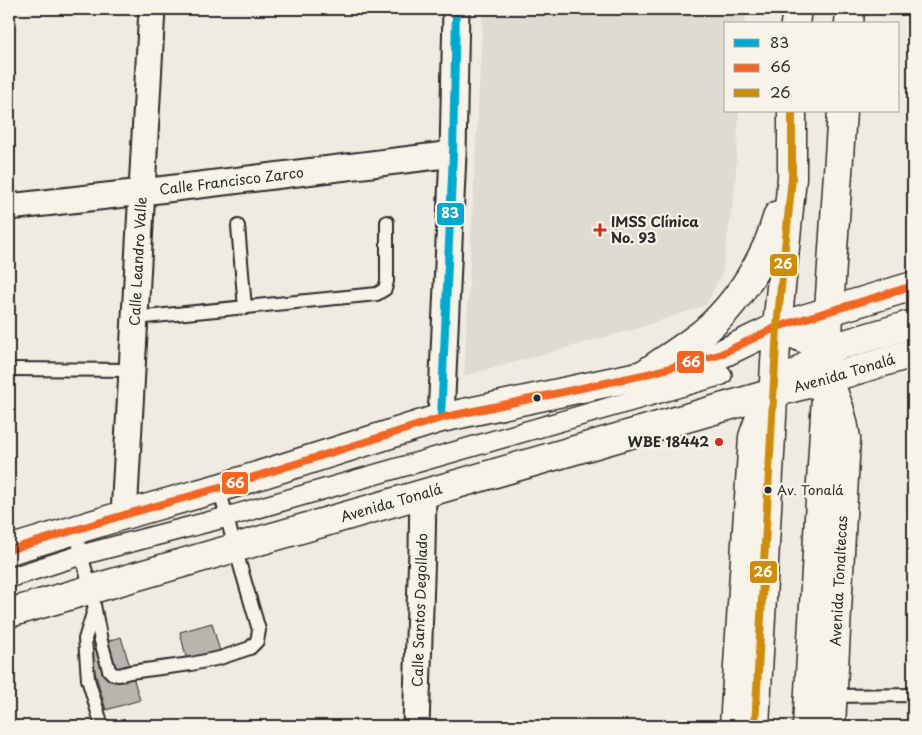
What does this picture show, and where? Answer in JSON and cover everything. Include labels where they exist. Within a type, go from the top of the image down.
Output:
[{"type":"main road","points":[[794,22],[795,9]]},
{"type":"main road","points":[[848,22],[849,9]]},
{"type":"main road","points":[[755,726],[777,327],[792,178],[792,112]]},
{"type":"main road","name":"Avenida Tonaltecas","points":[[807,726],[827,379],[829,311],[842,112]]},
{"type":"main road","points":[[643,375],[703,333],[738,295],[755,270],[768,243],[792,178]]},
{"type":"main road","points":[[9,550],[79,543],[124,515],[219,488],[442,418],[643,375],[720,354],[777,327],[913,286]]},
{"type":"main road","name":"Avenida Tonalá","points":[[773,393],[828,349],[913,324]]},
{"type":"main road","name":"Avenida Tonalá","points":[[777,327],[828,349]]},
{"type":"main road","name":"Avenida Tonalá","points":[[9,613],[93,599],[235,548],[913,354]]},
{"type":"main road","name":"Avenida Tonaltecas","points":[[827,379],[839,405],[844,421],[846,438],[832,726]]},
{"type":"main road","points":[[734,726],[751,453],[758,422],[764,407],[773,393]]},
{"type":"street","name":"Calle Leandro Valle","points":[[124,515],[152,9]]},
{"type":"street","points":[[442,418],[453,154],[456,9]]},
{"type":"street","name":"Calle Francisco Zarco","points":[[9,207],[453,154]]},
{"type":"street","points":[[9,578],[79,543],[227,517],[722,375]]},
{"type":"street","name":"Calle Santos Degollado","points":[[416,726],[423,494]]},
{"type":"lane","points":[[135,318],[377,294],[385,289],[388,281],[388,222]]},
{"type":"lane","points":[[238,226],[245,308]]},
{"type":"lane","points":[[10,369],[132,370]]},
{"type":"lane","points":[[79,543],[106,660],[112,674],[119,675],[191,664],[220,658],[250,648],[257,641],[259,630],[219,488]]},
{"type":"lane","points":[[93,599],[85,639],[88,679],[102,726]]},
{"type":"lane","points":[[833,696],[913,695]]},
{"type":"shaded area","name":"IMSS Clínica No. 93","points":[[483,9],[746,9],[745,22],[724,22],[724,112],[739,112],[735,188],[722,273],[706,305],[639,328],[464,376]]},
{"type":"building","points":[[212,623],[220,652],[187,661],[180,632]]},
{"type":"building","points":[[121,637],[140,700],[106,710],[88,648]]},
{"type":"transit line","name":"83","points":[[441,418],[453,154],[456,9]]},
{"type":"transit line","name":"26","points":[[755,726],[777,327],[792,178],[792,112]]},
{"type":"transit line","name":"66","points":[[9,550],[219,488],[441,418],[643,375],[719,355],[777,327],[913,286]]},
{"type":"place","name":"IMSS Clínica No. 93","points":[[600,230]]},
{"type":"place","name":"WBE 18442","points":[[719,442]]},
{"type":"place","name":"Av. Tonalá","points":[[768,490]]}]
